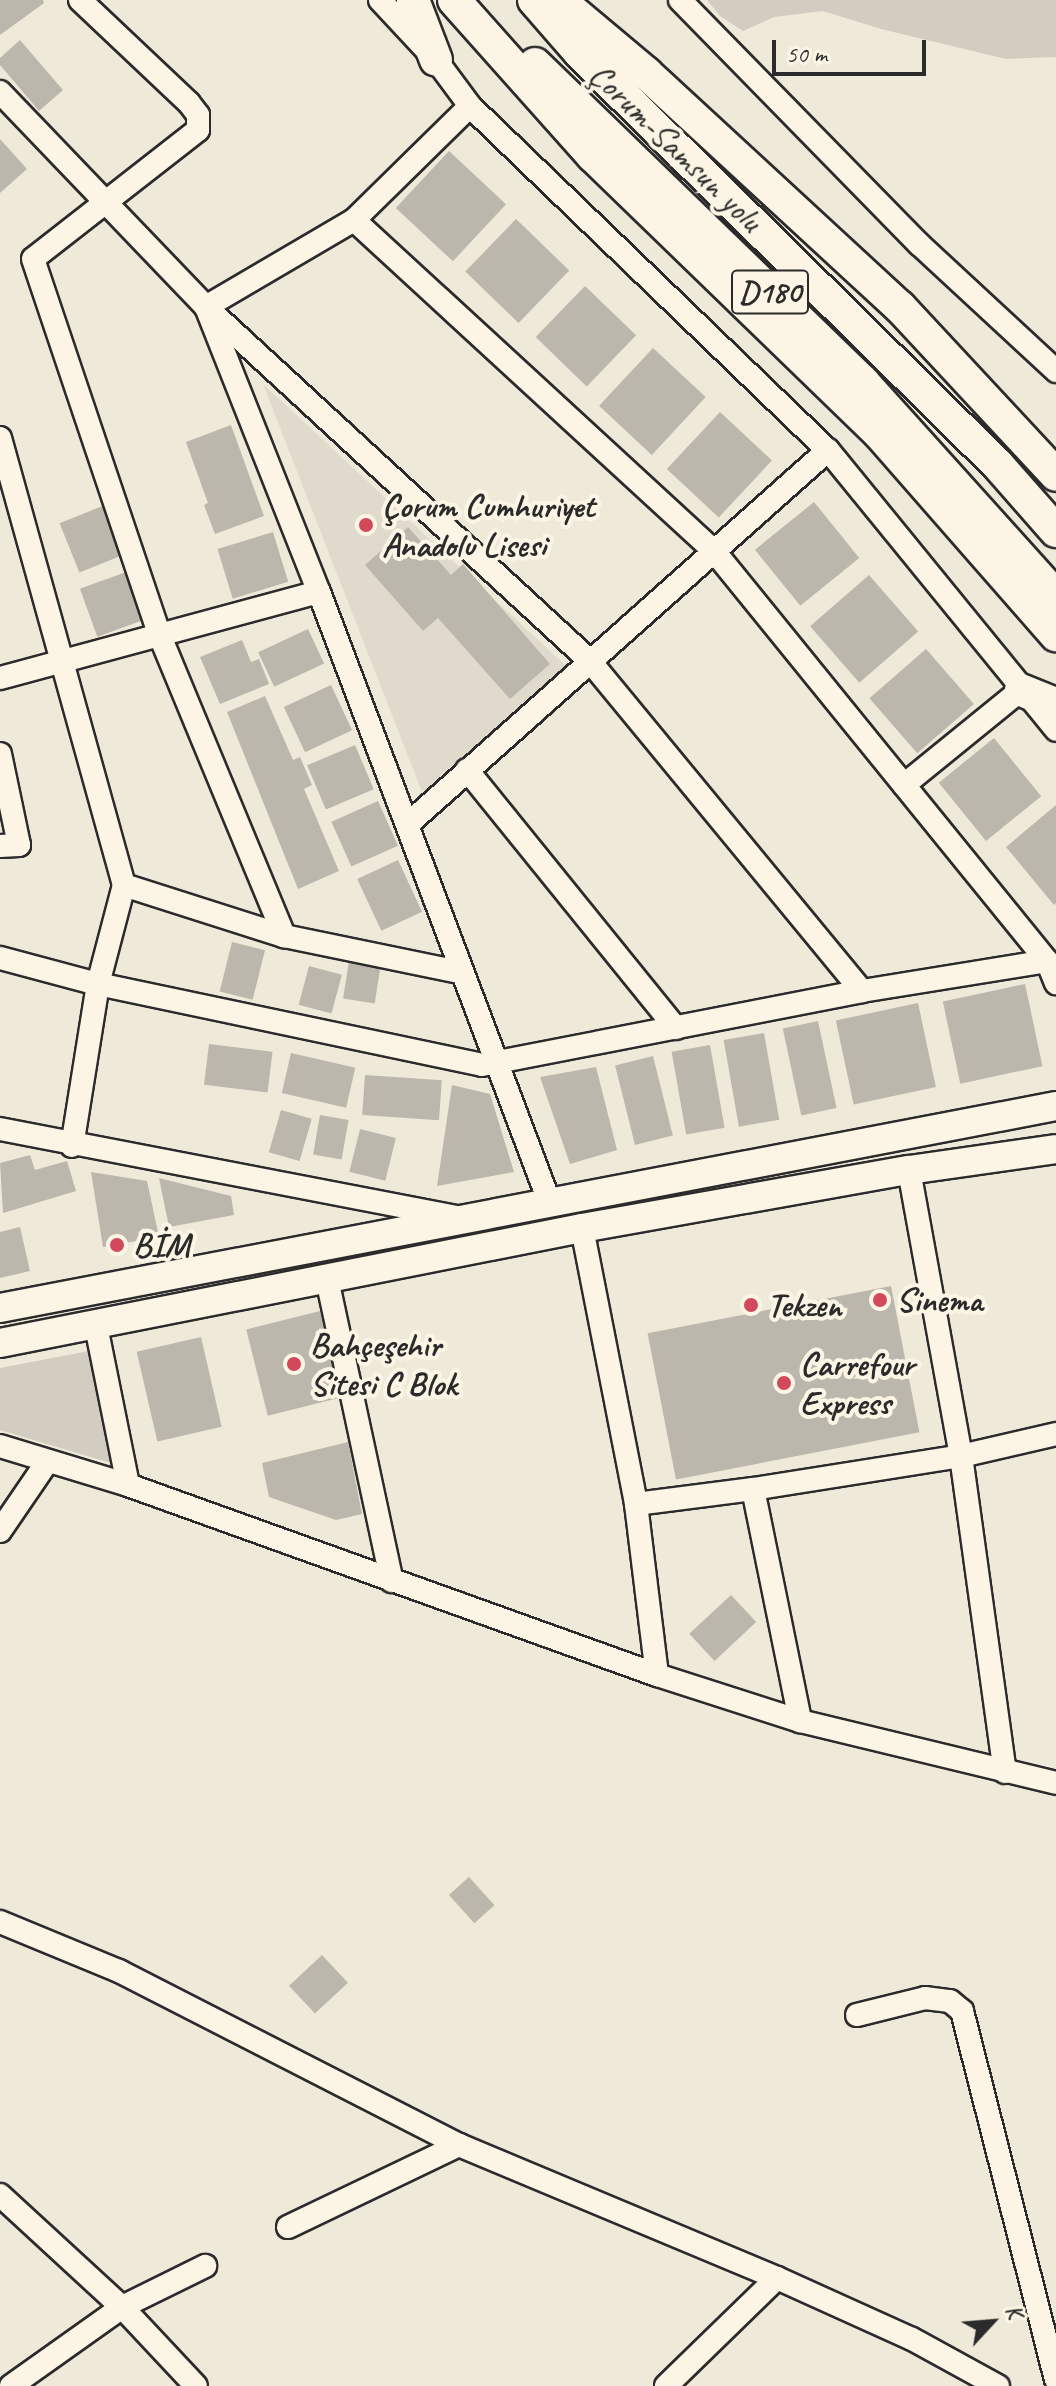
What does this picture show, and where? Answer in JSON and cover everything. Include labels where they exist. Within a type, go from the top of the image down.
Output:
[{"type":"highway","points":[[413,0],[436,60]]},
{"type":"highway","points":[[454,0],[593,156],[879,433],[1056,635]]},
{"type":"highway","name":"Çorum-Samsun yolu","points":[[470,0],[863,382],[1056,596]]},
{"type":"highway","name":"Çorum-Samsun yolu","points":[[534,0],[580,53],[998,465],[1056,531]]},
{"type":"highway","points":[[559,0],[646,73],[900,307],[1056,475]]},
{"type":"highway","points":[[1021,690],[1056,704]]},
{"type":"main road","points":[[0,1308],[562,1198],[1056,1106]]},
{"type":"main road","points":[[0,1343],[569,1230],[909,1170],[1056,1149]]},
{"type":"main road","points":[[562,1198],[569,1230]]},
{"type":"street","points":[[80,0],[198,115],[198,130],[33,259],[160,636],[284,936]]},
{"type":"street","points":[[380,0],[436,60],[470,106],[828,450],[1056,730]]},
{"type":"street","points":[[680,0],[919,244],[1056,371]]},
{"type":"street","points":[[0,92],[206,307],[589,660],[862,991]]},
{"type":"street","points":[[206,307],[354,220],[470,106]]},
{"type":"street","points":[[354,220],[714,551],[1047,961],[1056,983]]},
{"type":"street","points":[[206,307],[408,824],[460,972],[562,1198]]},
{"type":"street","points":[[0,438],[124,885],[98,984],[72,1146]]},
{"type":"street","points":[[408,824],[828,450]]},
{"type":"street","points":[[0,678],[319,592]]},
{"type":"street","points":[[904,785],[1021,690]]},
{"type":"street","points":[[0,754],[19,845],[0,846]]},
{"type":"street","points":[[467,770],[676,1028]]},
{"type":"street","points":[[124,885],[284,936],[460,972]]},
{"type":"street","points":[[0,958],[98,984],[482,1065],[862,991],[1047,961]]},
{"type":"street","points":[[0,1129],[72,1146],[467,1218]]},
{"type":"street","points":[[909,1170],[961,1456],[1005,1772]]},
{"type":"street","points":[[569,1230],[636,1504],[657,1675]]},
{"type":"street","points":[[327,1279],[392,1581]]},
{"type":"street","points":[[96,1326],[128,1485]]},
{"type":"street","points":[[636,1504],[961,1456],[1056,1434]]},
{"type":"street","points":[[0,1446],[128,1485],[657,1675],[800,1721],[1056,1783]]},
{"type":"street","points":[[0,1531],[47,1462]]},
{"type":"street","points":[[753,1489],[800,1721]]},
{"type":"street","points":[[0,1922],[119,1971],[459,2145],[777,2278],[912,2339],[998,2386]]},
{"type":"street","points":[[857,2015],[925,1998],[950,2001],[962,2011],[1056,2379]]},
{"type":"street","points":[[288,2227],[459,2145]]},
{"type":"street","points":[[0,2195],[122,2307],[196,2386]]},
{"type":"street","points":[[11,2386],[122,2307],[205,2266]]},
{"type":"street","points":[[666,2386],[777,2278]]},
{"type":"street","points":[[0,2382],[4,2386]]},
{"type":"shaded area","points":[[707,0],[1056,0],[1056,57],[1006,59],[881,29],[823,11],[774,17],[743,31],[720,16]]},
{"type":"shaded area","name":"Çorum Cumhuriyet Anadolu Lisesi","points":[[263,384],[566,666],[422,792]]},
{"type":"shaded area","points":[[94,1350],[114,1464],[0,1430],[0,1368]]},
{"type":"building","points":[[0,0],[43,0],[44,3],[0,35]]},
{"type":"building","points":[[20,40],[63,90],[39,111],[0,65],[0,58]]},
{"type":"building","points":[[0,139],[27,169],[0,193]]},
{"type":"building","points":[[449,151],[506,204],[453,261],[396,208]]},
{"type":"building","points":[[516,219],[569,270],[519,323],[465,272]]},
{"type":"building","points":[[585,286],[636,335],[587,386],[536,337]]},
{"type":"building","points":[[653,348],[706,397],[652,455],[599,406]]},
{"type":"building","points":[[720,412],[772,460],[719,517],[667,469]]},
{"type":"building","points":[[231,425],[264,516],[215,534],[204,505],[208,503],[186,442]]},
{"type":"building","points":[[814,502],[859,558],[800,606],[755,550]]},
{"type":"building","points":[[105,505],[125,554],[79,572],[60,523]]},
{"type":"building","points":[[408,527],[451,575],[463,564],[550,664],[510,699],[438,618],[423,631],[365,565]]},
{"type":"building","points":[[273,532],[288,582],[233,599],[218,549]]},
{"type":"building","points":[[126,572],[143,620],[97,637],[80,589]]},
{"type":"building","points":[[869,575],[918,632],[859,683],[810,626]]},
{"type":"building","points":[[308,629],[324,663],[274,687],[258,652]]},
{"type":"building","points":[[242,640],[251,662],[259,659],[269,684],[220,704],[200,657]]},
{"type":"building","points":[[926,649],[974,704],[917,753],[869,698]]},
{"type":"building","points":[[331,685],[352,730],[305,752],[284,707]]},
{"type":"building","points":[[265,696],[293,760],[300,757],[312,785],[304,789],[339,871],[298,889],[227,712]]},
{"type":"building","points":[[994,738],[1041,796],[986,841],[939,783]]},
{"type":"building","points":[[355,745],[374,789],[326,810],[307,765]]},
{"type":"building","points":[[378,801],[398,846],[351,867],[331,822]]},
{"type":"building","points":[[1056,805],[1056,903],[1054,905],[1006,847]]},
{"type":"building","points":[[398,860],[422,912],[381,931],[357,879]]},
{"type":"building","points":[[232,942],[265,950],[253,1000],[220,991]]},
{"type":"building","points":[[349,961],[381,966],[375,1004],[343,999]]},
{"type":"building","points":[[309,966],[342,975],[331,1013],[299,1005]]},
{"type":"building","points":[[1025,984],[1042,1066],[960,1084],[943,1001]]},
{"type":"building","points":[[918,1003],[936,1087],[854,1105],[836,1020]]},
{"type":"building","points":[[818,1021],[837,1108],[801,1116],[783,1028]]},
{"type":"building","points":[[764,1033],[779,1120],[739,1127],[724,1040]]},
{"type":"building","points":[[209,1044],[273,1052],[268,1092],[204,1085]]},
{"type":"building","points":[[710,1045],[725,1128],[686,1134],[672,1052]]},
{"type":"building","points":[[291,1053],[355,1068],[346,1108],[282,1093]]},
{"type":"building","points":[[653,1056],[673,1136],[635,1145],[615,1065]]},
{"type":"building","points":[[596,1067],[617,1150],[570,1164],[540,1077]]},
{"type":"building","points":[[365,1075],[442,1080],[439,1120],[362,1115]]},
{"type":"building","points":[[452,1085],[490,1094],[514,1172],[437,1186]]},
{"type":"building","points":[[281,1110],[312,1119],[300,1161],[269,1152]]},
{"type":"building","points":[[320,1115],[349,1120],[342,1159],[313,1154]]},
{"type":"building","points":[[360,1129],[396,1138],[385,1181],[349,1172]]},
{"type":"building","points":[[30,1155],[35,1170],[67,1161],[76,1191],[3,1213],[0,1163]]},
{"type":"building","points":[[91,1172],[147,1181],[159,1237],[103,1247]]},
{"type":"building","points":[[159,1178],[231,1196],[234,1215],[169,1227]]},
{"type":"building","points":[[20,1227],[30,1271],[0,1278],[0,1232]]},
{"type":"building","name":"Carrefour Express","points":[[891,1286],[919,1432],[676,1480],[648,1333]]},
{"type":"building","name":"Bahçeşehir Sitesi C Blok","points":[[320,1311],[342,1397],[268,1416],[246,1329]]},
{"type":"building","points":[[201,1337],[222,1427],[157,1441],[137,1352]]},
{"type":"building","points":[[348,1442],[362,1514],[336,1520],[269,1497],[262,1463]]},
{"type":"building","points":[[731,1595],[756,1622],[715,1661],[689,1634]]},
{"type":"building","points":[[469,1877],[494,1905],[474,1923],[449,1895]]},
{"type":"building","points":[[322,1955],[348,1983],[315,2013],[289,1986]]},
{"type":"place","name":"Çorum Cumhuriyet Anadolu Lisesi","points":[[366,525]]},
{"type":"place","name":"BİM","points":[[117,1245]]},
{"type":"place","name":"Sinema","points":[[880,1300]]},
{"type":"place","name":"Tekzen","points":[[751,1305]]},
{"type":"place","name":"Bahçeşehir Sitesi C Blok","points":[[294,1364]]},
{"type":"place","name":"Carrefour Express","points":[[784,1383]]}]
